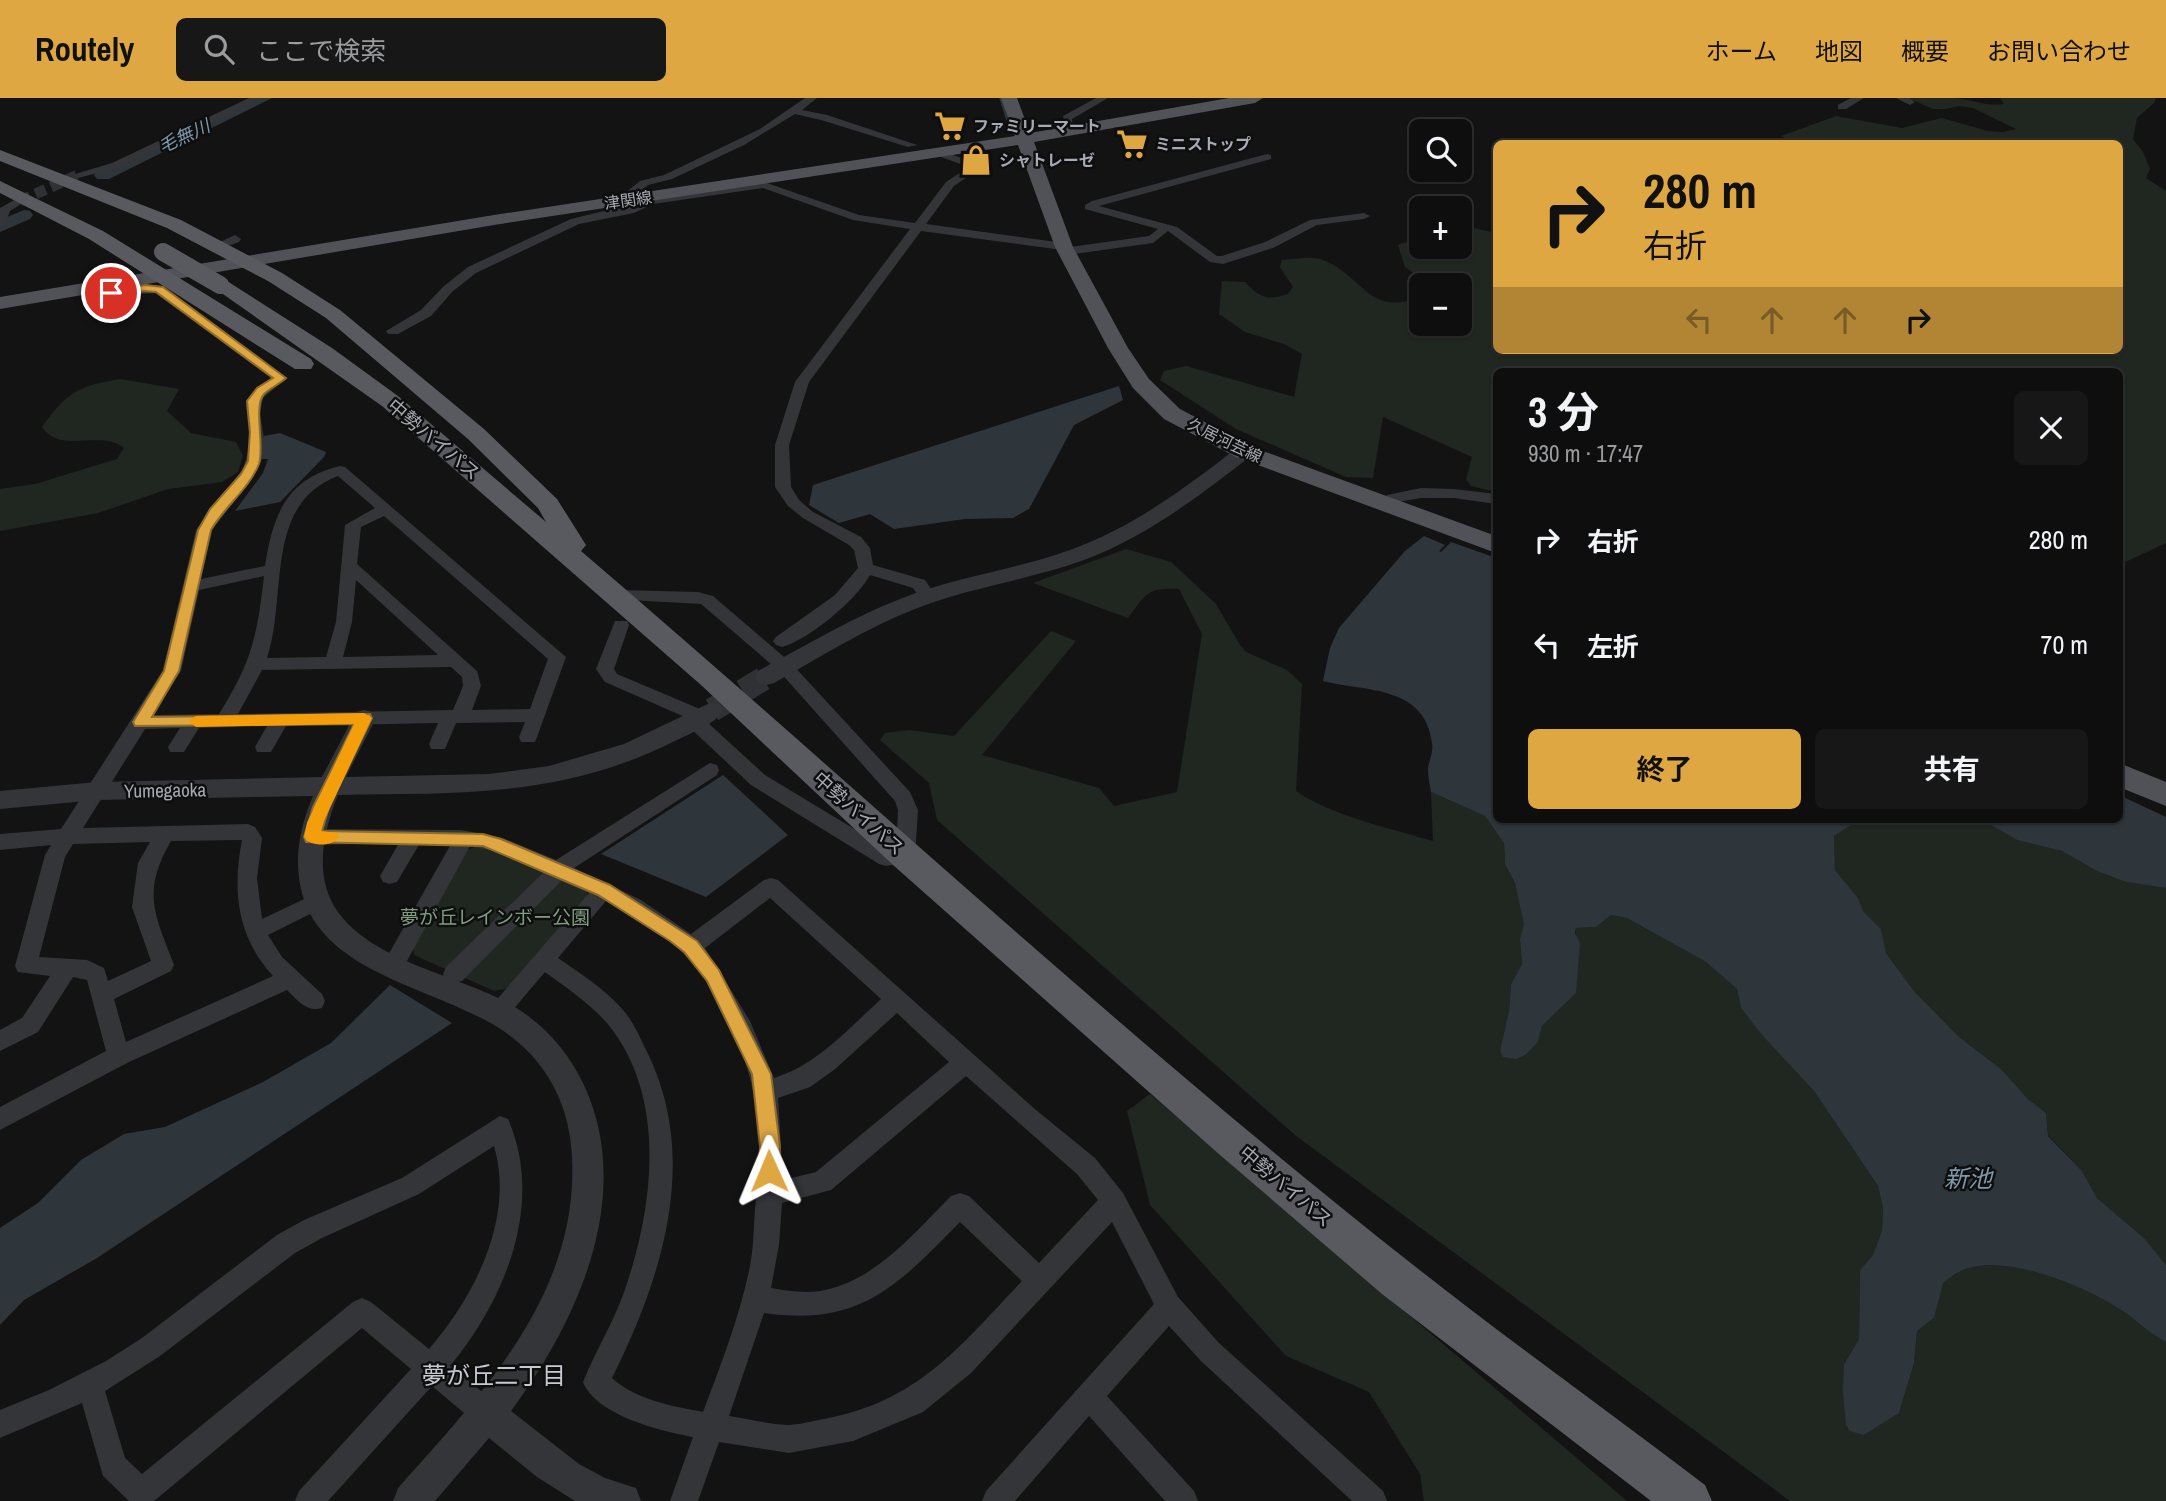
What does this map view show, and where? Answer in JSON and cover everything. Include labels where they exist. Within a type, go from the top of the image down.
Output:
[{"type":"highway","points":[[0,155],[117,199],[231,258]]},
{"type":"highway","points":[[0,172],[111,223]]},
{"type":"highway","points":[[0,186],[161,266],[362,403],[588,570]]},
{"type":"highway","name":"中勢バイパス","points":[[144,241],[161,266],[231,258],[324,353],[390,401],[588,570],[619,610],[1234,1142],[1397,1279],[1689,1501]]},
{"type":"main road","name":"久居河芸線","points":[[1009,98],[1066,249],[1118,348],[1141,383],[1172,414],[1244,452],[1493,544]]},
{"type":"main road","name":"津関線","points":[[0,297],[161,266],[625,202],[942,154],[1069,127],[1232,98]]},
{"type":"main road","name":"津関線","points":[[625,202],[791,172],[1024,137],[1255,98]]},
{"type":"main road","name":"津関線","points":[[0,303],[113,284],[161,266]]},
{"type":"main road","points":[[2126,773],[2166,795]]},
{"type":"street","points":[[78,175],[126,161],[257,98]]},
{"type":"street","points":[[393,331],[426,313],[448,289],[472,270],[575,221],[625,202],[644,183],[668,177],[764,131],[812,98]]},
{"type":"street","points":[[1069,127],[1067,118],[1103,98]]},
{"type":"street","points":[[1842,107],[1859,98]]},
{"type":"street","points":[[793,111],[823,117],[912,145]]},
{"type":"street","points":[[782,641],[825,611],[862,578],[866,568],[862,548],[855,541],[808,515],[793,503],[783,487],[782,445],[802,382],[954,180],[978,166],[942,154]]},
{"type":"street","points":[[1267,157],[1087,207],[1167,227],[1214,259],[1223,260],[1280,240],[1314,222],[1364,216]]},
{"type":"street","points":[[625,202],[630,211],[650,201],[764,185],[857,218],[1066,249],[1153,239],[1167,227]]},
{"type":"street","points":[[0,223],[5,209],[20,201]]},
{"type":"street","points":[[113,284],[111,293],[145,288],[159,290],[280,378],[261,390],[253,401],[256,432],[254,461],[247,475],[208,522],[201,538],[172,671],[55,855],[26,967],[87,969],[96,975],[119,1056]]},
{"type":"street","points":[[776,672],[872,619],[928,596],[1060,561],[1111,541],[1170,509],[1244,452]]},
{"type":"street","points":[[224,721],[256,664],[265,638],[281,524],[290,504],[308,483],[340,470],[557,657],[528,737]]},
{"type":"street","points":[[1382,504],[1399,495],[1456,494],[1493,499]]},
{"type":"street","points":[[333,662],[344,622],[353,525],[386,509]]},
{"type":"street","points":[[349,565],[474,680],[438,744]]},
{"type":"street","points":[[866,568],[919,584],[928,596]]},
{"type":"street","points":[[191,586],[274,569]]},
{"type":"street","points":[[698,597],[708,600],[776,672],[903,797],[908,810],[905,856],[886,858],[758,780],[702,716],[611,678],[605,669],[619,610],[698,597]]},
{"type":"street","points":[[802,628],[824,644]]},
{"type":"street","points":[[256,664],[456,661]]},
{"type":"street","points":[[141,722],[537,715]]},
{"type":"street","name":"Yumegaoka","points":[[0,800],[97,791],[489,783],[560,775],[622,757],[658,742],[702,716]]},
{"type":"street","points":[[364,718],[315,823],[309,867],[317,901],[329,920],[354,943],[498,1012],[523,1028],[543,1046],[574,1093],[588,1139],[585,1220],[566,1282],[535,1346],[510,1384],[418,1498]]},
{"type":"street","points":[[265,747],[280,720]]},
{"type":"street","points":[[178,747],[194,721]]},
{"type":"street","points":[[454,974],[558,870],[710,770]]},
{"type":"street","points":[[0,842],[68,835],[248,832],[252,838],[245,883],[247,907],[255,932],[269,957],[314,1001]]},
{"type":"street","points":[[103,993],[163,965],[142,906],[148,863],[165,834]]},
{"type":"street","points":[[312,837],[465,838],[501,845],[604,890],[642,912],[691,946],[724,994],[762,1074],[770,1147],[767,1238],[754,1299],[721,1402],[709,1427],[684,1501]]},
{"type":"street","points":[[390,876],[412,837]]},
{"type":"street","points":[[394,964],[465,838]]},
{"type":"street","points":[[691,946],[771,886],[1086,1166],[1114,1201],[1168,1306],[1210,1352],[1373,1501]]},
{"type":"street","points":[[498,1012],[604,890]]},
{"type":"street","points":[[255,932],[317,901]]},
{"type":"street","points":[[544,960],[593,995],[623,1028],[648,1080],[659,1123],[662,1189],[653,1245],[631,1312],[596,1382],[610,1395],[660,1417],[789,1439],[853,1427],[891,1413],[940,1384],[1114,1201]]},
{"type":"street","points":[[0,1041],[30,1025],[67,968]]},
{"type":"street","points":[[0,1119],[119,1056],[289,979]]},
{"type":"street","points":[[764,1091],[802,1080],[826,1063],[897,999]]},
{"type":"street","points":[[768,1195],[822,1182],[967,1061]]},
{"type":"street","points":[[0,1424],[33,1412],[90,1384],[150,1348],[284,1245],[315,1227],[394,1195],[422,1180],[500,1127],[506,1143],[511,1180],[510,1205],[503,1240],[482,1293],[452,1342],[309,1501]]},
{"type":"street","points":[[754,1299],[797,1304],[825,1303],[866,1289],[895,1268],[960,1205],[1039,1280]]},
{"type":"street","points":[[996,1501],[1168,1306]]},
{"type":"street","points":[[90,1384],[113,1466],[141,1493],[362,1311],[550,1466],[575,1482],[623,1501]]},
{"type":"street","points":[[1089,1396],[1184,1501]]},
{"type":"green space","points":[[1908,98],[1954,98],[1997,105],[2004,104],[2000,98],[2156,98],[2137,118],[2133,139],[2143,152],[2150,169],[2146,178],[2166,191],[2166,543],[2123,563],[2123,368],[1493,368],[1493,491],[1471,486],[1466,480],[1472,457],[1383,417],[1373,478],[1346,477],[1236,429],[1160,380],[1164,371],[1186,366],[1294,397],[1302,354],[1284,344],[1245,332],[1219,314],[1222,281],[1245,282],[1264,297],[1288,294],[1293,287],[1280,267],[1282,260],[1320,259],[1347,274],[1376,298],[1388,302],[1409,300],[1409,336],[1472,336],[1472,273],[1413,273],[1405,267],[1398,245],[1409,241],[1409,259],[1472,259],[1472,228],[1493,232],[1493,354],[2123,354],[2123,140],[1789,140],[1781,136],[1836,116],[1902,128],[1942,118],[1988,131],[2016,129],[1973,108],[1959,106],[1933,109]]},
{"type":"green space","points":[[120,379],[179,389],[167,411],[191,433],[236,442],[243,456],[238,472],[222,482],[168,489],[98,513],[0,531],[0,489],[35,484],[117,459],[124,448],[115,443],[60,439],[50,435],[42,427],[67,398],[83,388]]},
{"type":"green space","points":[[1126,549],[1171,562],[1216,604],[1246,652],[1287,670],[1302,684],[1296,791],[1343,814],[1433,841],[1431,792],[1485,816],[1504,843],[1505,864],[1515,883],[1525,924],[1520,939],[1522,964],[1511,984],[1509,1011],[1500,1050],[1538,1042],[1542,1026],[1576,993],[1576,928],[1596,927],[1611,915],[1627,918],[1706,962],[1737,989],[1741,1008],[1760,1033],[1814,1091],[1878,1186],[1883,1208],[1882,1231],[1873,1255],[1860,1270],[1859,1339],[1844,1364],[1864,1435],[1899,1413],[1914,1363],[1917,1331],[1934,1318],[1942,1283],[1961,1271],[1979,1266],[2020,1268],[2063,1281],[2102,1299],[2166,1342],[2166,1501],[1790,1501],[1295,1135],[937,820],[929,783],[880,740],[885,733],[909,730],[954,736],[1051,631],[1076,641],[982,755],[1099,788],[1114,806],[1177,792],[1202,634],[1179,589],[1160,589],[1148,594],[1128,618],[1033,583]]},
{"type":"green space","points":[[1855,823],[1989,824],[2017,840],[2062,851],[2097,871],[2126,882],[2166,888],[2166,1265],[2144,1238],[2097,1198],[2082,1171],[2048,1135],[2046,1113],[2028,1099],[2001,1069],[1959,1037],[1914,991],[1886,953],[1881,929],[1863,911],[1858,898],[1835,870],[1834,836]]},
{"type":"green space","name":"夢が丘レインボー公園","points":[[478,845],[499,851],[587,889],[587,900],[509,988],[494,991],[414,955],[413,946],[466,851]]},
{"type":"green space","points":[[1150,1094],[1627,1501],[1424,1501],[1420,1474],[1369,1392],[1286,1356],[1150,1205],[1127,1111]]},
{"type":"water","points":[[1119,386],[1123,400],[1074,425],[1029,509],[1013,518],[965,519],[894,529],[870,514],[839,523],[809,505],[813,485]]},
{"type":"water","points":[[280,433],[326,452],[324,457],[280,502],[235,511],[263,473],[268,459],[262,459],[264,436]]},
{"type":"water","name":"新池","points":[[1424,536],[1445,545],[1439,551],[1441,552],[1451,542],[1493,557],[1493,823],[1855,823],[1834,836],[1835,870],[1858,898],[1863,911],[1881,929],[1886,953],[1914,991],[1959,1037],[2001,1069],[2028,1099],[2046,1113],[2048,1136],[2082,1171],[2097,1198],[2144,1238],[2166,1265],[2166,1342],[2118,1308],[2063,1281],[2020,1268],[1979,1266],[1961,1271],[1943,1283],[1934,1318],[1917,1331],[1914,1363],[1899,1413],[1864,1435],[1850,1431],[1846,1425],[1844,1364],[1859,1339],[1860,1270],[1873,1255],[1882,1231],[1883,1208],[1878,1186],[1814,1091],[1760,1033],[1741,1008],[1737,989],[1706,962],[1627,918],[1611,915],[1596,927],[1576,928],[1575,933],[1580,943],[1576,993],[1542,1026],[1538,1042],[1525,1055],[1516,1059],[1503,1057],[1500,1050],[1509,1011],[1511,984],[1522,964],[1520,939],[1524,924],[1515,883],[1505,864],[1504,843],[1485,816],[1431,792],[1428,770],[1432,743],[1427,724],[1418,710],[1391,694],[1323,681],[1330,648],[1339,628],[1405,551]]},
{"type":"water","points":[[723,775],[788,835],[706,897],[601,854]]},
{"type":"water","points":[[2123,797],[2166,817],[2166,888],[2126,882],[2097,871],[2062,851],[2017,840],[1989,824],[1952,823],[2123,823]]},
{"type":"water","points":[[390,985],[452,1023],[97,1258],[24,1300],[0,1325],[0,1228],[38,1203],[81,1160],[124,1134],[165,1127],[263,1082],[331,1043]]},
{"type":"waterway","name":"毛無川","points":[[103,175],[264,98]]},
{"type":"waterway","points":[[1001,98],[1008,120]]},
{"type":"waterway","name":"毛無川","points":[[0,227],[24,215]]},
{"type":"tunnel","points":[[20,201],[78,175]]},
{"type":"tunnel","points":[[712,710],[766,677]]},
{"type":"slow traffic","points":[[196,721],[364,718],[315,823],[312,837],[331,837]]},
{"type":"place","name":"ファミリーマート","points":[[950,126]]},
{"type":"place","name":"ミニストップ","points":[[1132,144]]},
{"type":"place","name":"シャトレーゼ","points":[[976,160]]},
{"type":"district","name":"夢が丘二丁目","points":[[494,1375]]},
{"type":"route","points":[[111,293],[156,288],[280,378],[261,390],[253,401],[256,432],[254,461],[247,475],[215,512],[204,530],[172,671],[141,722],[364,718],[321,807],[312,837],[465,838],[501,845],[604,890],[691,946],[724,994],[762,1074],[770,1147],[769,1171]]}]
